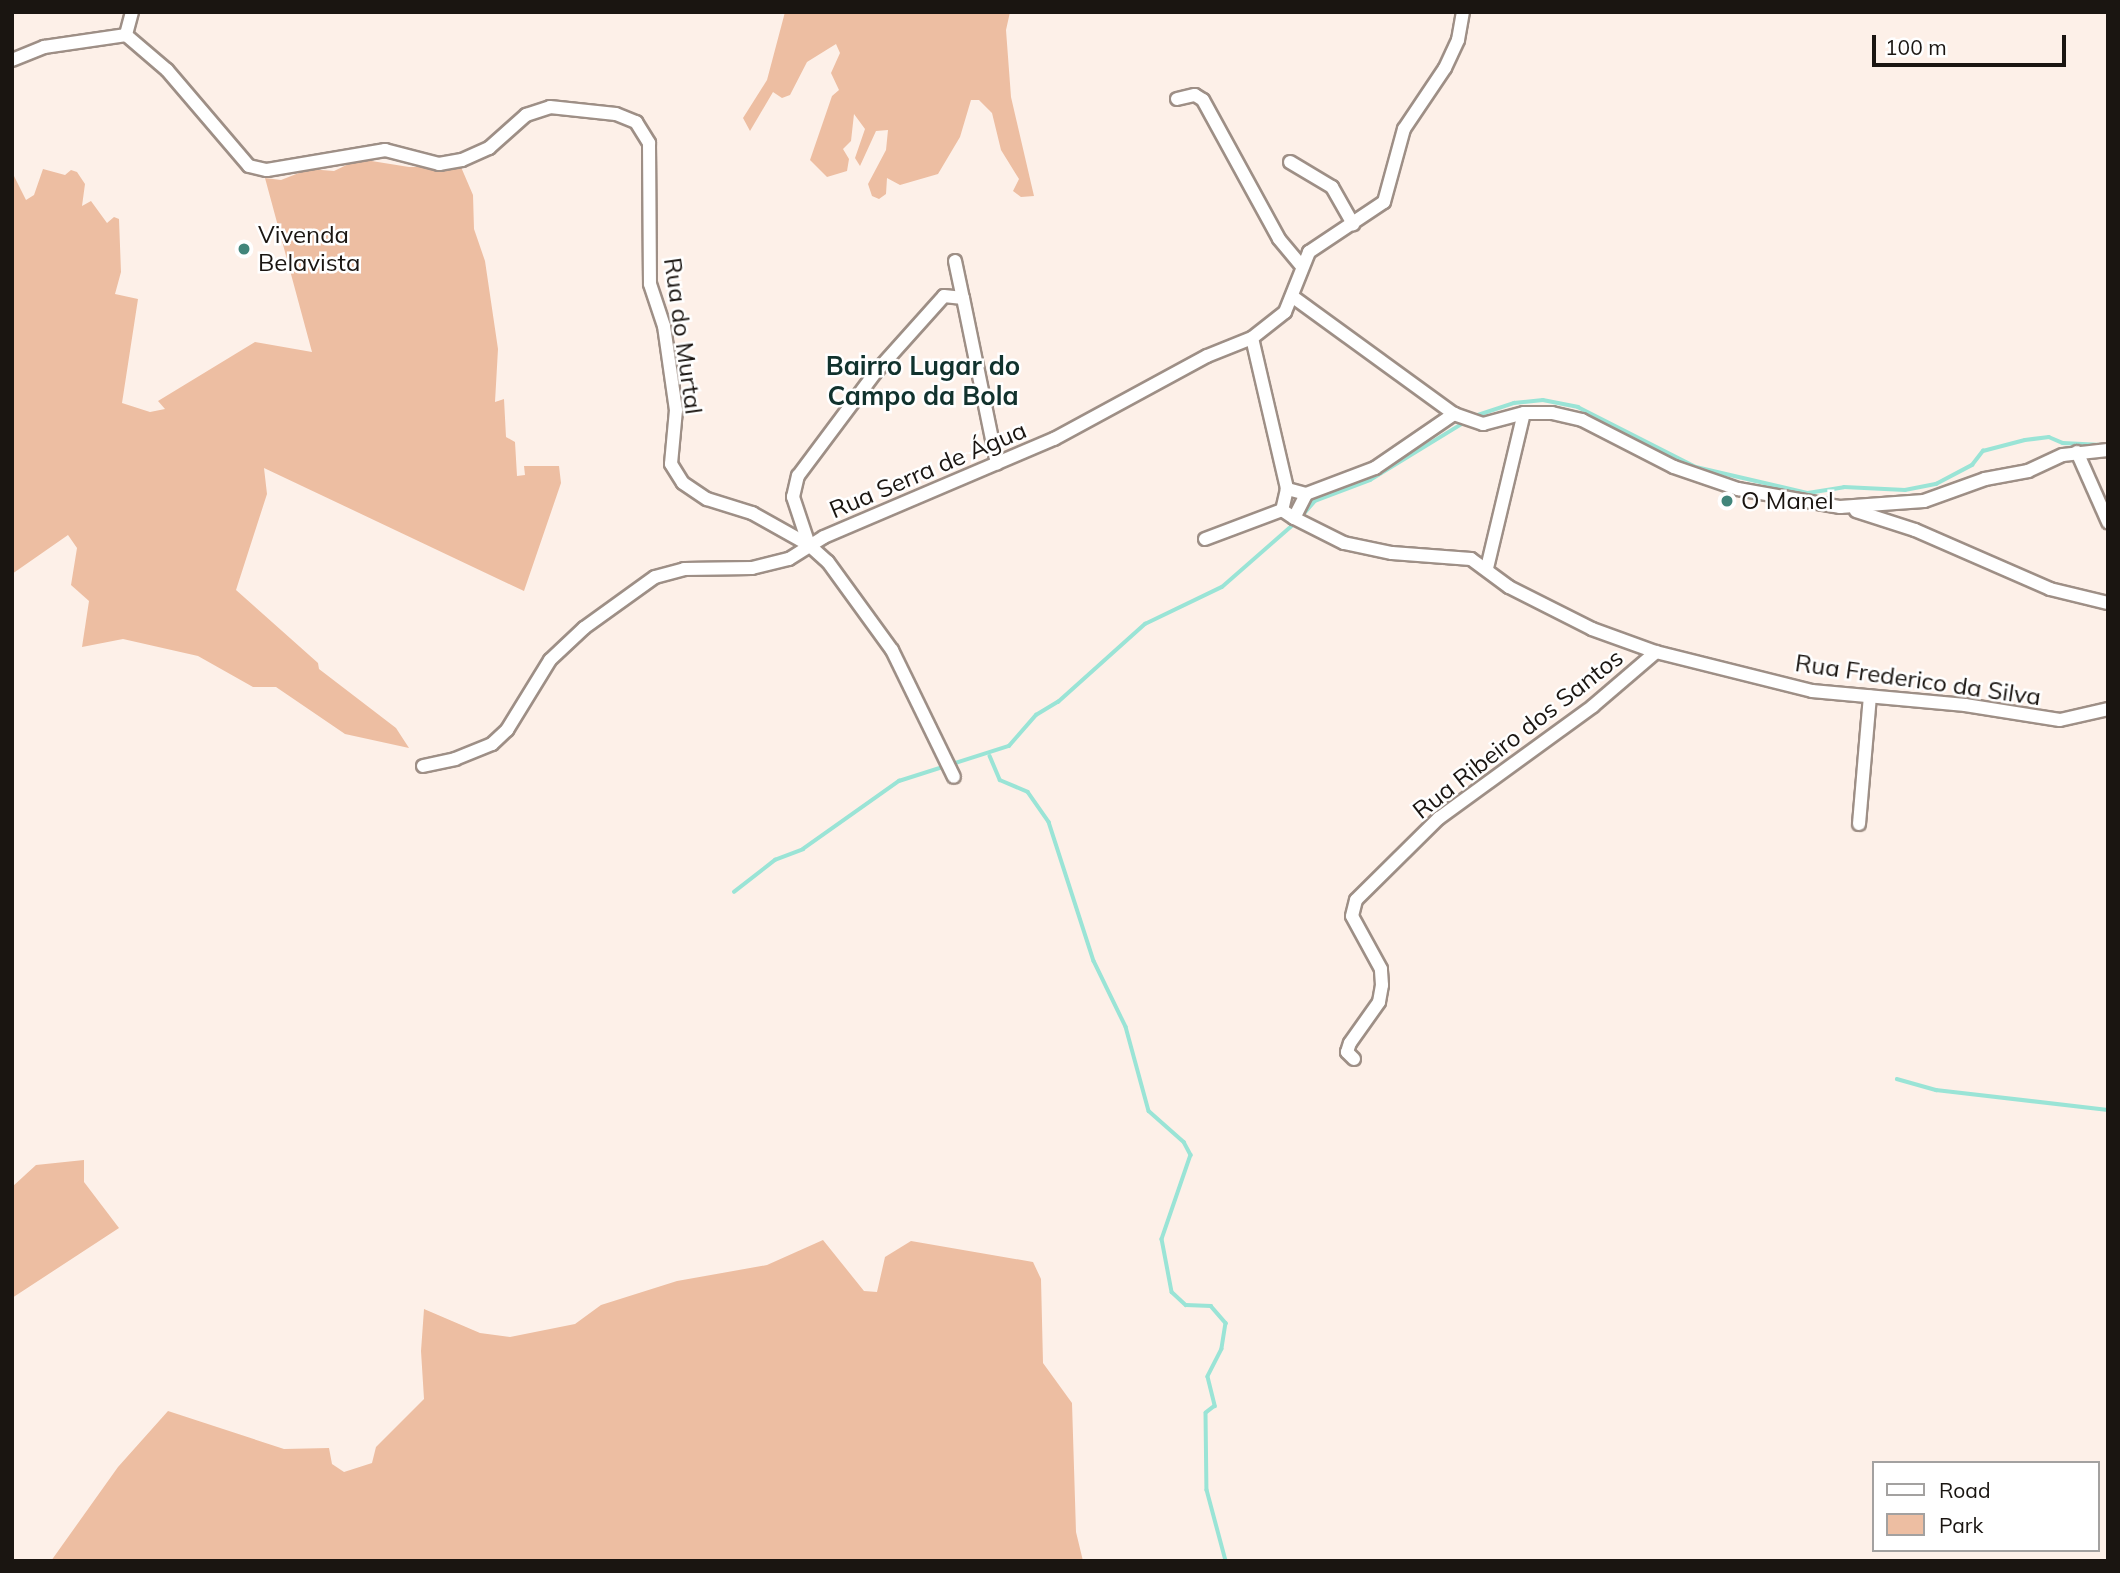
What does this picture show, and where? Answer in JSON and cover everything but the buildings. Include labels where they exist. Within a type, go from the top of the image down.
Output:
[{"type":"street","points":[[12,60],[44,47],[126,35],[132,12]]},
{"type":"street","points":[[1463,12],[1458,40],[1445,68],[1404,129],[1384,202],[1309,251],[1301,265],[1293,297],[1462,418],[1483,424],[1524,413],[1552,413],[1582,420],[1674,467],[1738,489],[1839,507],[1915,530],[2050,589],[2108,603]]},
{"type":"street","name":"Rua do Murtal","points":[[126,35],[167,70],[249,166],[267,170],[385,150],[439,164],[462,160],[489,148],[526,115],[550,107],[616,114],[636,122],[649,143],[650,285],[664,326],[677,410],[671,464],[682,483],[707,499],[752,513],[809,545]]},
{"type":"street","points":[[1177,99],[1195,95],[1203,100],[1279,239],[1301,265]]},
{"type":"street","points":[[1290,162],[1332,187],[1353,224]]},
{"type":"street","points":[[955,261],[997,464]]},
{"type":"street","points":[[954,777],[892,650],[828,562],[809,545],[793,497],[798,475],[937,302],[953,294],[963,298]]},
{"type":"street","name":"Rua Serra de Água","points":[[422,766],[455,760],[492,744],[507,730],[550,660],[584,628],[655,578],[684,569],[752,568],[789,559],[809,545],[1054,439],[1207,356],[1252,338],[1284,312],[1293,297]]},
{"type":"street","points":[[1205,539],[1282,510],[1287,489],[1252,338]]},
{"type":"street","points":[[1487,568],[1524,413]]},
{"type":"street","points":[[1287,489],[1306,494],[1375,468],[1462,418]]},
{"type":"street","points":[[1839,507],[1924,501],[2077,452],[2108,450]]},
{"type":"street","points":[[2077,452],[2108,522]]},
{"type":"street","points":[[1296,521],[1306,494]]},
{"type":"street","name":"Rua Frederico da Silva","points":[[1282,510],[1296,521],[1344,543],[1392,553],[1460,556],[1487,568],[1509,587],[1592,629],[1656,652],[1812,691],[2060,720],[2108,709]]},
{"type":"street","name":"Rua Ribeiro dos Santos","points":[[1354,1059],[1347,1052],[1350,1044],[1379,1002],[1382,985],[1381,969],[1352,916],[1356,900],[1439,818],[1593,706],[1656,652]]},
{"type":"street","points":[[1859,824],[1870,696]]},
{"type":"green space","points":[[785,12],[1010,12],[1006,30],[1011,97],[1034,196],[1021,197],[1013,191],[1019,179],[1001,150],[992,113],[979,100],[971,100],[960,137],[938,174],[900,185],[887,178],[886,194],[879,199],[872,196],[868,184],[886,150],[888,130],[876,131],[860,166],[855,158],[865,129],[854,114],[851,141],[843,149],[849,159],[847,171],[827,177],[810,160],[832,96],[839,90],[831,73],[840,53],[836,44],[807,62],[790,95],[782,98],[773,92],[750,131],[743,118],[767,80]]},
{"type":"green space","points":[[359,159],[409,167],[461,167],[473,195],[474,229],[485,261],[498,349],[495,402],[504,399],[506,437],[515,442],[517,476],[525,475],[524,466],[559,466],[561,483],[524,591],[264,468],[267,494],[236,590],[318,663],[319,669],[396,728],[409,748],[345,734],[276,687],[253,687],[198,656],[123,639],[82,647],[89,601],[71,585],[77,548],[68,535],[12,574],[12,172],[26,200],[34,195],[43,169],[65,175],[71,170],[77,172],[85,184],[82,206],[91,201],[107,223],[114,217],[119,219],[121,272],[115,294],[138,299],[122,403],[150,412],[165,409],[158,401],[255,342],[312,352],[265,178],[281,180],[309,169],[334,171]]},
{"type":"green space","points":[[84,1160],[84,1182],[119,1228],[12,1298],[12,1187],[36,1165]]},
{"type":"green space","points":[[823,1240],[864,1291],[877,1292],[885,1257],[911,1241],[1033,1262],[1041,1279],[1043,1363],[1072,1403],[1076,1532],[1083,1561],[51,1561],[118,1467],[168,1411],[284,1449],[329,1448],[332,1464],[344,1472],[372,1463],[376,1447],[424,1399],[421,1351],[424,1309],[480,1333],[510,1337],[575,1324],[601,1305],[677,1281],[767,1265]]},
{"type":"waterway","points":[[1475,416],[1514,403],[1543,400],[1578,407],[1696,467],[1808,493],[1844,487],[1905,490],[1936,484],[1972,465],[1983,451],[2025,440],[2049,437],[2063,443],[2102,445]]},
{"type":"waterway","points":[[1301,517],[1315,501],[1370,480],[1465,422]]},
{"type":"waterway","points":[[734,892],[775,860],[803,849],[899,781],[1009,746],[1036,715],[1058,702],[1145,624],[1222,587],[1295,523]]},
{"type":"waterway","points":[[990,756],[1000,780],[1028,792],[1049,822],[1094,961],[1126,1027],[1149,1111],[1184,1142],[1191,1155],[1162,1239],[1172,1292],[1186,1305],[1211,1306],[1226,1323],[1222,1349],[1208,1377],[1215,1406],[1206,1413],[1207,1490],[1226,1561]]},
{"type":"waterway","points":[[1897,1079],[1936,1090],[2108,1110]]},
{"type":"place","name":"Vivenda Belavista","points":[[244,249]]},
{"type":"place","name":"O Manel","points":[[1727,501]]},
{"type":"district","name":"Bairro Lugar do Campo da Bola","points":[[923,381]]}]
